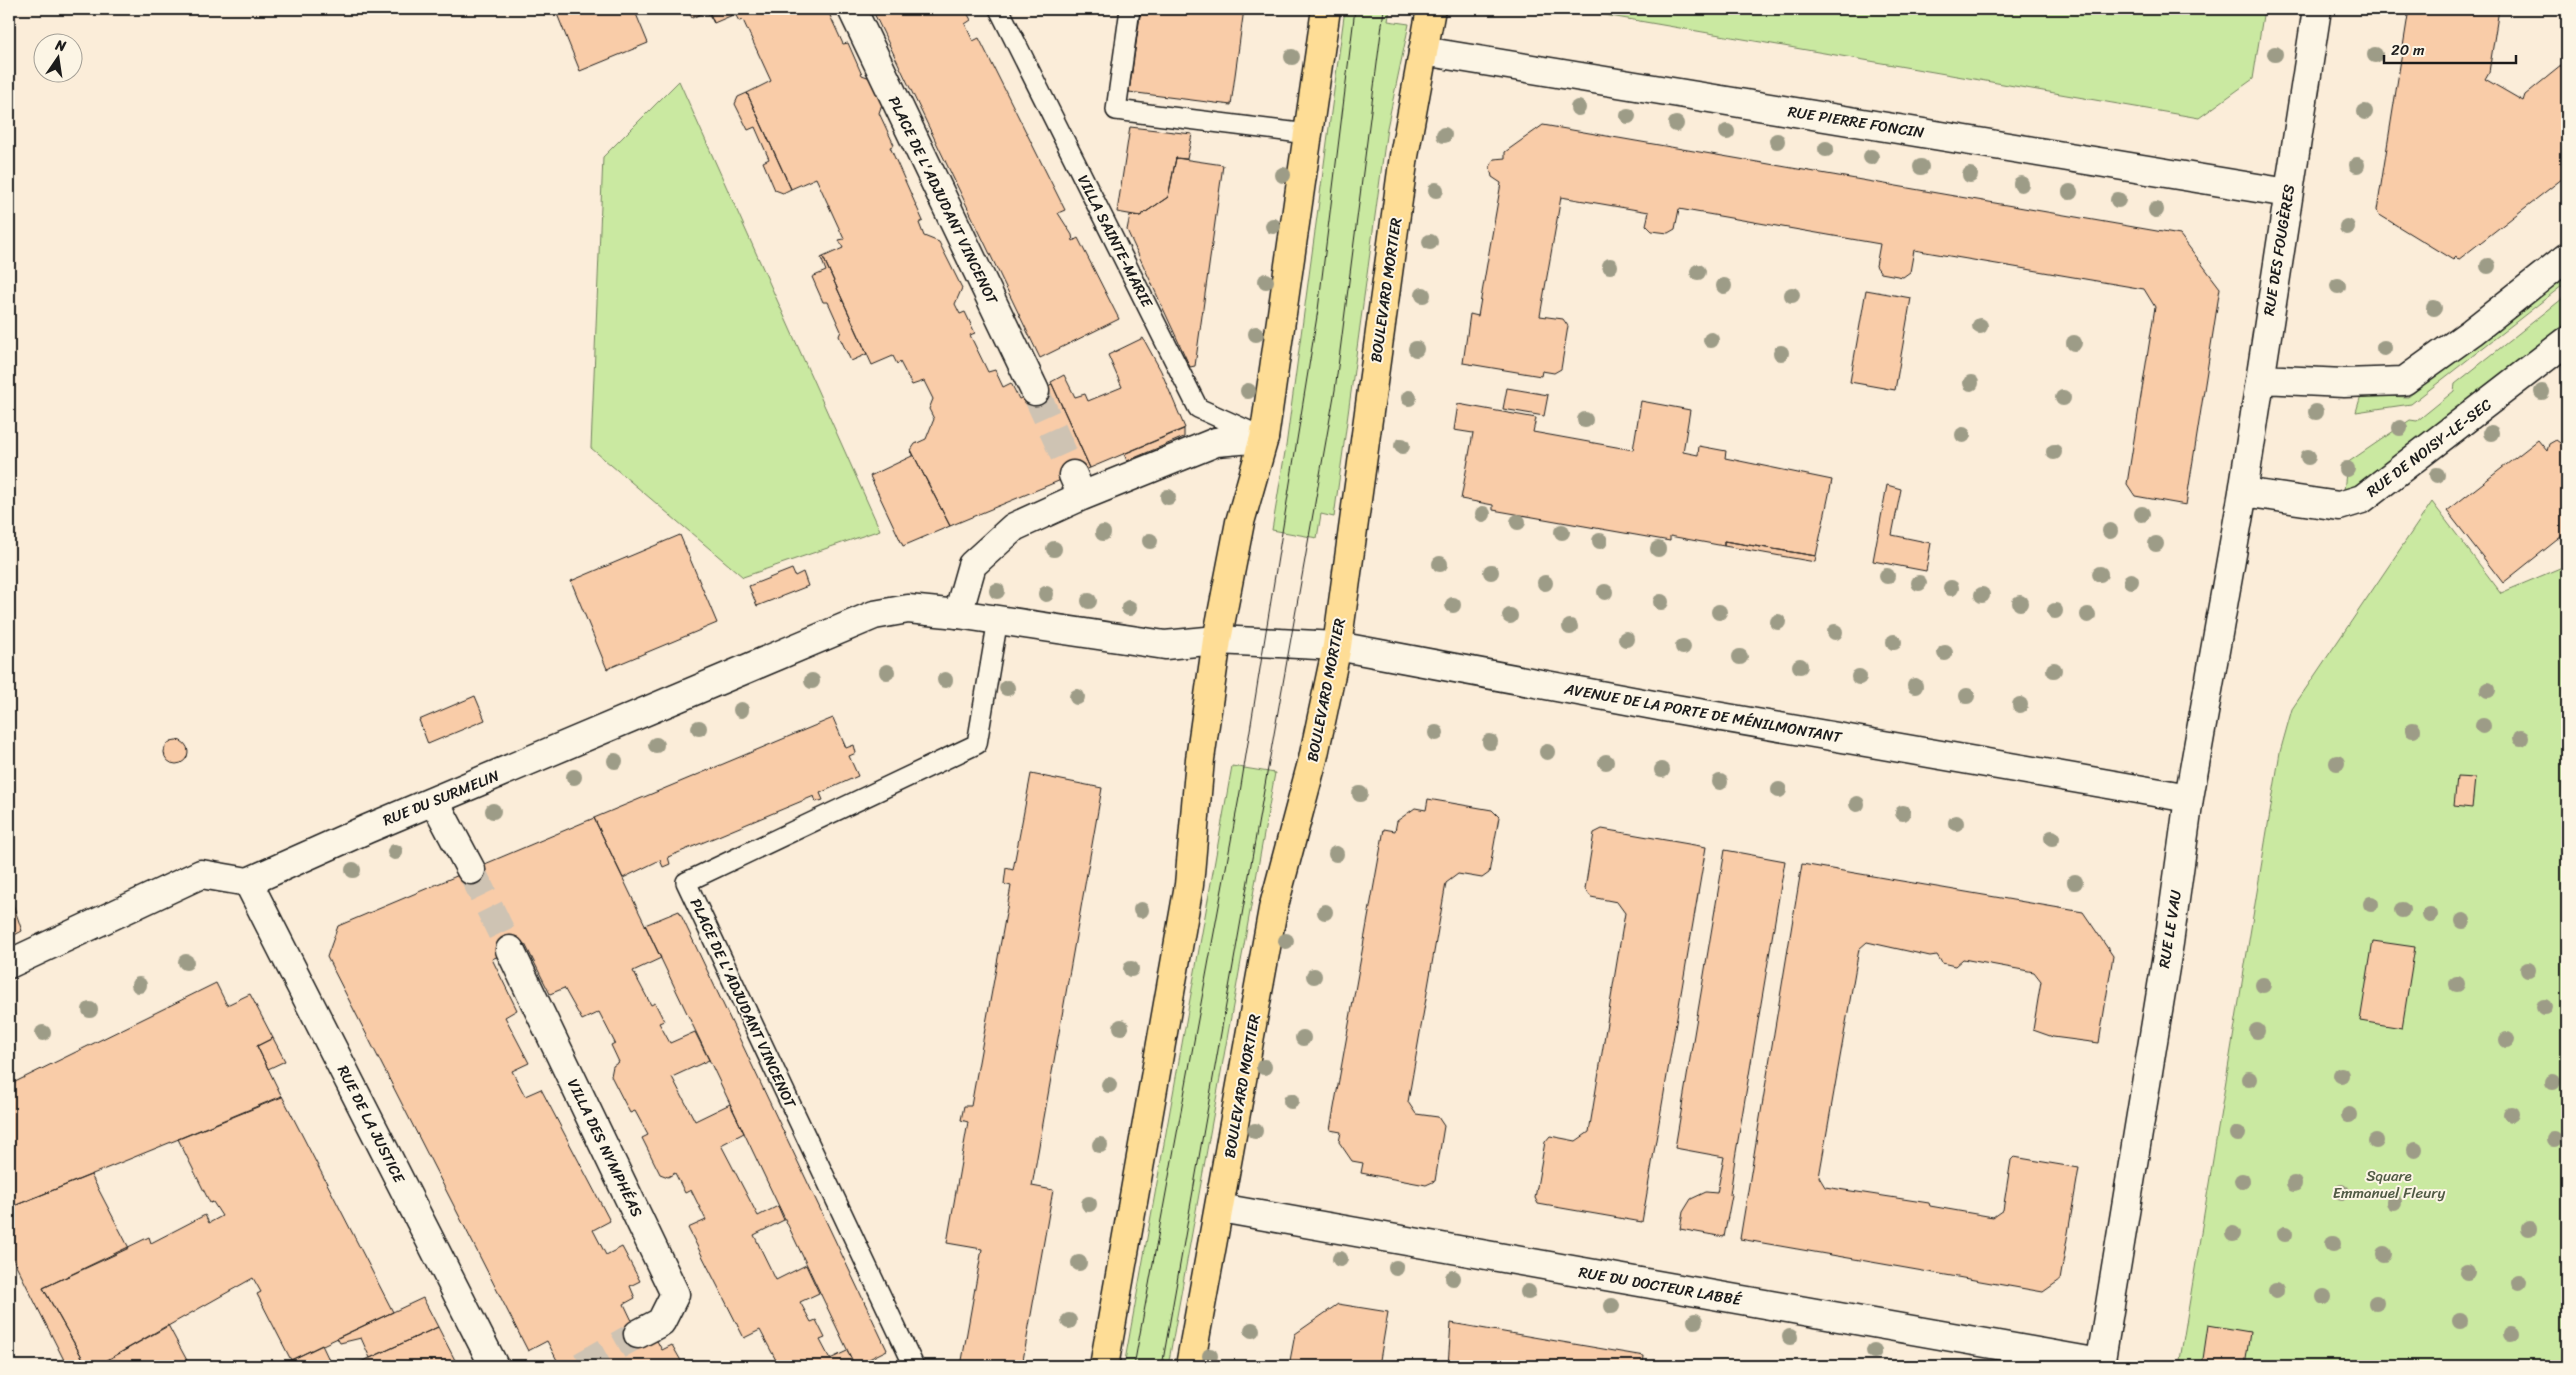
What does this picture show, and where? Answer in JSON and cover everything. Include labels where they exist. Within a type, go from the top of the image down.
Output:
[{"type":"main road","points":[[1104,1366],[1133,1189],[1189,884],[1200,759],[1217,640],[1240,522],[1264,438],[1326,9]]},
{"type":"main road","name":"BOULEVARD MORTIER","points":[[1190,1366],[1273,909],[1314,760],[1337,646],[1404,156],[1431,9]]},
{"type":"street","name":"PLACE DE L'ADJUDANT VINCENOT","points":[[852,9],[1035,391]]},
{"type":"street","name":"RUE DES FOUGÈRES","points":[[2243,492],[2317,9]]},
{"type":"street","name":"RUE PIERRE FONCIN","points":[[1423,51],[2288,193]]},
{"type":"street","points":[[2261,378],[2344,383],[2404,381],[2472,332],[2567,257]]},
{"type":"street","name":"RUE DE NOISY-LE-SEC","points":[[2243,492],[2339,506],[2362,499],[2567,341]]},
{"type":"street","points":[[1217,640],[1165,645],[958,614],[972,565],[1014,528],[1077,486],[1216,442],[1264,438]]},
{"type":"street","name":"RUE LE VAU","points":[[2101,1365],[2169,943],[2189,798],[2243,492]]},
{"type":"street","name":"RUE DU SURMELIN","points":[[248,882],[874,615],[908,609],[958,614]]},
{"type":"street","name":"AVENUE DE LA PORTE DE MÉNILMONTANT","points":[[1217,640],[1337,646],[1674,709],[2189,798]]},
{"type":"street","points":[[434,802],[471,870]]},
{"type":"street","points":[[9,964],[201,874],[248,882]]},
{"type":"street","name":"RUE DE LA JUSTICE","points":[[248,882],[494,1366]]},
{"type":"street","name":"VILLA DES NYMPHÉAS","points":[[510,950],[675,1294],[661,1322],[638,1334]]},
{"type":"street","name":"RUE DU DOCTEUR LABBÉ","points":[[1220,1208],[2101,1365]]},
{"type":"lane","name":"VILLA SAINTE-MARIE","points":[[999,9],[1198,408],[1264,438]]},
{"type":"lane","points":[[1130,9],[1116,110],[1308,134]]},
{"type":"lane","name":"PLACE DE L'ADJUDANT VINCENOT","points":[[914,1366],[686,882],[977,744],[998,619]]},
{"type":"green space","points":[[1345,9],[1390,9],[1388,21],[1409,24],[1387,128],[1334,517],[1321,514],[1317,538],[1272,530],[1286,446]]},
{"type":"green space","points":[[1570,9],[1809,9],[1812,11],[1814,9],[2264,9],[2253,79],[2199,118]]},
{"type":"green space","points":[[679,81],[880,530],[743,577],[591,448],[603,157]]},
{"type":"green space","points":[[2567,271],[2567,282],[2411,404],[2356,412],[2361,395],[2408,397]]},
{"type":"green space","points":[[2567,295],[2567,324],[2399,459],[2371,478],[2344,491],[2347,463],[2410,420],[2417,421],[2454,391],[2455,384]]},
{"type":"green space","name":"Square Emmanuel Fleury","points":[[2432,502],[2501,593],[2567,565],[2567,1366],[2179,1366],[2280,752],[2292,709]]},
{"type":"green space","points":[[1232,766],[1275,773],[1168,1366],[1124,1366]]},
{"type":"building","points":[[555,9],[634,9],[648,43],[580,71]]},
{"type":"building","points":[[687,9],[708,9],[714,23],[707,11],[692,18]]},
{"type":"building","points":[[708,9],[827,9],[843,44],[848,43],[862,75],[873,79],[883,101],[879,113],[894,145],[890,147],[923,221],[919,223],[924,236],[939,242],[962,288],[955,304],[960,314],[965,312],[975,333],[970,335],[988,372],[995,370],[1003,387],[1011,383],[1019,399],[1052,384],[1090,468],[950,526],[911,450],[915,444],[926,439],[934,419],[929,409],[933,399],[924,381],[912,385],[900,362],[897,364],[893,356],[872,365],[823,257],[843,248],[839,240],[844,239],[816,178],[791,189],[747,93],[771,81],[743,20],[739,21],[735,14],[714,23]]},
{"type":"building","points":[[872,9],[965,9],[971,20],[965,24],[973,41],[979,38],[1065,210],[1058,213],[1072,235],[1073,241],[1078,238],[1119,319],[1040,358]]},
{"type":"building","points":[[1141,9],[1244,9],[1231,105],[1129,92]]},
{"type":"building","points":[[2409,9],[2499,9],[2489,72],[2485,79],[2523,101],[2525,95],[2567,61],[2567,175],[2458,260],[2456,257],[2453,260],[2378,214],[2377,210]]},
{"type":"building","points":[[747,93],[791,189],[783,193],[775,190],[763,162],[769,159],[755,127],[748,130],[735,104],[738,97]]},
{"type":"building","points":[[1543,125],[2180,235],[2220,288],[2186,505],[2135,496],[2127,484],[2155,307],[2144,289],[1914,250],[1910,272],[1903,277],[1881,273],[1876,266],[1880,244],[1679,209],[1675,229],[1668,233],[1652,231],[1646,225],[1649,212],[1561,197],[1540,316],[1563,319],[1568,326],[1561,369],[1554,373],[1542,371],[1541,376],[1463,363],[1470,314],[1478,316],[1501,183],[1492,177],[1490,167],[1494,159],[1505,158],[1505,152]]},
{"type":"building","points":[[1130,127],[1192,134],[1187,159],[1176,158],[1168,197],[1140,216],[1117,212]]},
{"type":"building","points":[[1176,158],[1223,165],[1195,366],[1190,367],[1127,230],[1130,215],[1140,216],[1168,197]]},
{"type":"building","points":[[823,257],[867,354],[851,361],[839,336],[841,331],[828,302],[823,302],[812,277],[826,271],[821,258]]},
{"type":"building","points":[[1866,290],[1911,298],[1895,390],[1850,382]]},
{"type":"building","points":[[1143,338],[1161,371],[1185,428],[1090,468],[1051,382],[1064,375],[1075,397],[1085,394],[1088,401],[1122,387],[1108,355]]},
{"type":"building","points":[[1507,388],[1548,395],[1544,416],[1503,409]]},
{"type":"building","points":[[1641,401],[1690,410],[1683,452],[1698,455],[1699,446],[1726,451],[1725,458],[1832,480],[1816,556],[1724,541],[1724,546],[1670,536],[1670,541],[1493,510],[1493,505],[1461,499],[1473,433],[1454,430],[1458,404],[1536,418],[1533,432],[1633,450]]},
{"type":"building","points":[[1184,429],[1184,437],[1127,461],[1124,454]]},
{"type":"building","points":[[2538,440],[2547,451],[2549,444],[2556,440],[2567,448],[2567,532],[2503,583],[2447,511]]},
{"type":"building","points":[[911,450],[950,526],[903,546],[870,476],[912,456]]},
{"type":"building","points":[[1887,485],[1901,489],[1892,535],[1931,543],[1926,571],[1873,561]]},
{"type":"building","points":[[680,535],[717,623],[607,669],[571,581]]},
{"type":"building","points":[[1724,541],[1816,556],[1815,562],[1724,546]]},
{"type":"building","points":[[792,569],[795,576],[803,572],[808,586],[757,606],[749,586]]},
{"type":"building","points":[[475,696],[485,720],[428,744],[419,720]]},
{"type":"building","points":[[833,718],[846,748],[854,745],[856,753],[849,756],[858,776],[820,793],[823,800],[816,802],[814,796],[668,857],[670,864],[663,867],[660,860],[623,878],[594,818]]},
{"type":"building","points":[[176,740],[184,744],[188,752],[184,760],[176,764],[168,760],[164,752],[168,744]]},
{"type":"building","points":[[1031,774],[1102,788],[1032,1186],[1053,1190],[1022,1366],[961,1366],[982,1249],[947,1243],[968,1122],[961,1120],[964,1106],[971,1106],[1011,886],[1004,884],[1006,868],[1013,870]]},
{"type":"building","points":[[2457,777],[2475,778],[2472,808],[2454,806]]},
{"type":"building","points":[[1428,799],[1492,810],[1499,817],[1489,873],[1482,878],[1458,874],[1446,883],[1408,1102],[1416,1114],[1438,1117],[1444,1126],[1435,1181],[1426,1185],[1361,1173],[1363,1163],[1352,1161],[1339,1142],[1341,1132],[1330,1130],[1384,829],[1395,831],[1397,821],[1415,808],[1426,810]]},
{"type":"building","points":[[594,818],[661,958],[633,971],[651,1005],[655,1003],[664,1021],[659,1023],[670,1043],[695,1032],[709,1060],[672,1077],[695,1121],[730,1104],[744,1133],[721,1145],[758,1216],[778,1206],[784,1220],[754,1235],[776,1280],[806,1265],[819,1293],[800,1302],[811,1322],[816,1320],[825,1338],[820,1340],[830,1359],[847,1351],[855,1366],[779,1366],[760,1330],[744,1338],[688,1228],[706,1220],[691,1190],[685,1193],[675,1173],[668,1177],[660,1174],[642,1138],[648,1135],[635,1111],[630,1113],[611,1076],[613,1066],[619,1062],[611,1045],[615,1043],[599,1012],[582,1020],[564,988],[550,994],[525,944],[492,959],[517,1010],[505,1017],[529,1063],[512,1071],[525,1096],[541,1089],[610,1221],[593,1230],[606,1255],[622,1247],[640,1281],[630,1286],[635,1298],[624,1304],[644,1346],[656,1339],[662,1350],[672,1345],[684,1366],[560,1366],[547,1341],[528,1351],[327,957],[338,926]]},
{"type":"building","points":[[1602,829],[1706,847],[1642,1222],[1538,1204],[1535,1198],[1545,1142],[1550,1136],[1576,1141],[1589,1132],[1625,913],[1617,902],[1591,897],[1585,889],[1594,833]]},
{"type":"building","points":[[1725,850],[1785,861],[1735,1158],[1730,1195],[1732,1195],[1724,1237],[1680,1229],[1683,1212],[1691,1199],[1706,1192],[1717,1193],[1724,1157],[1675,1148]]},
{"type":"building","points":[[1802,864],[2083,912],[2113,956],[2099,1043],[2053,1037],[2033,1030],[2041,981],[2034,972],[1963,959],[1955,966],[1942,963],[1937,955],[1930,956],[1867,942],[1859,949],[1819,1177],[1825,1187],[1929,1203],[1930,1206],[1993,1217],[2003,1210],[2011,1160],[2014,1157],[2079,1168],[2060,1280],[2043,1292],[1740,1239]]},
{"type":"building","points":[[9,892],[22,931],[9,938]]},
{"type":"building","points":[[679,911],[887,1350],[855,1366],[645,925]]},
{"type":"building","points":[[2373,941],[2415,947],[2402,1028],[2360,1021]]},
{"type":"building","points":[[216,983],[227,1005],[250,994],[273,1038],[257,1046],[282,1097],[9,1208],[9,1085]]},
{"type":"building","points":[[273,1038],[285,1061],[268,1069],[257,1046]]},
{"type":"building","points":[[282,1096],[393,1312],[291,1360],[257,1294],[261,1292],[253,1278],[97,1366],[87,1366],[43,1288],[149,1237],[151,1243],[205,1215],[209,1223],[222,1216],[213,1202],[210,1203],[178,1139]]},
{"type":"building","points":[[91,1175],[129,1248],[43,1288],[87,1366],[67,1366],[9,1251],[9,1208]]},
{"type":"building","points":[[423,1298],[438,1327],[370,1358],[361,1338],[340,1343],[337,1338]]},
{"type":"building","points":[[1338,1304],[1388,1312],[1379,1366],[1289,1366],[1295,1334]]},
{"type":"building","points":[[1451,1323],[1644,1356],[1643,1366],[1448,1366]]},
{"type":"building","points":[[168,1325],[190,1366],[97,1366]]},
{"type":"building","points":[[2208,1325],[2250,1332],[2245,1366],[2202,1366]]},
{"type":"building","points":[[438,1327],[458,1366],[351,1366],[370,1358]]},
{"type":"building","points":[[322,1345],[332,1366],[277,1366],[291,1360]]},
{"type":"tunnel","points":[[1035,391],[1073,475]]},
{"type":"tunnel","points":[[471,870],[510,950]]},
{"type":"tunnel","points":[[581,1366],[638,1334]]},
{"type":"tram line","points":[[1134,1366],[1240,792],[1318,310],[1355,9]]},
{"type":"tram line","points":[[1162,1366],[1335,390],[1384,9]]}]
